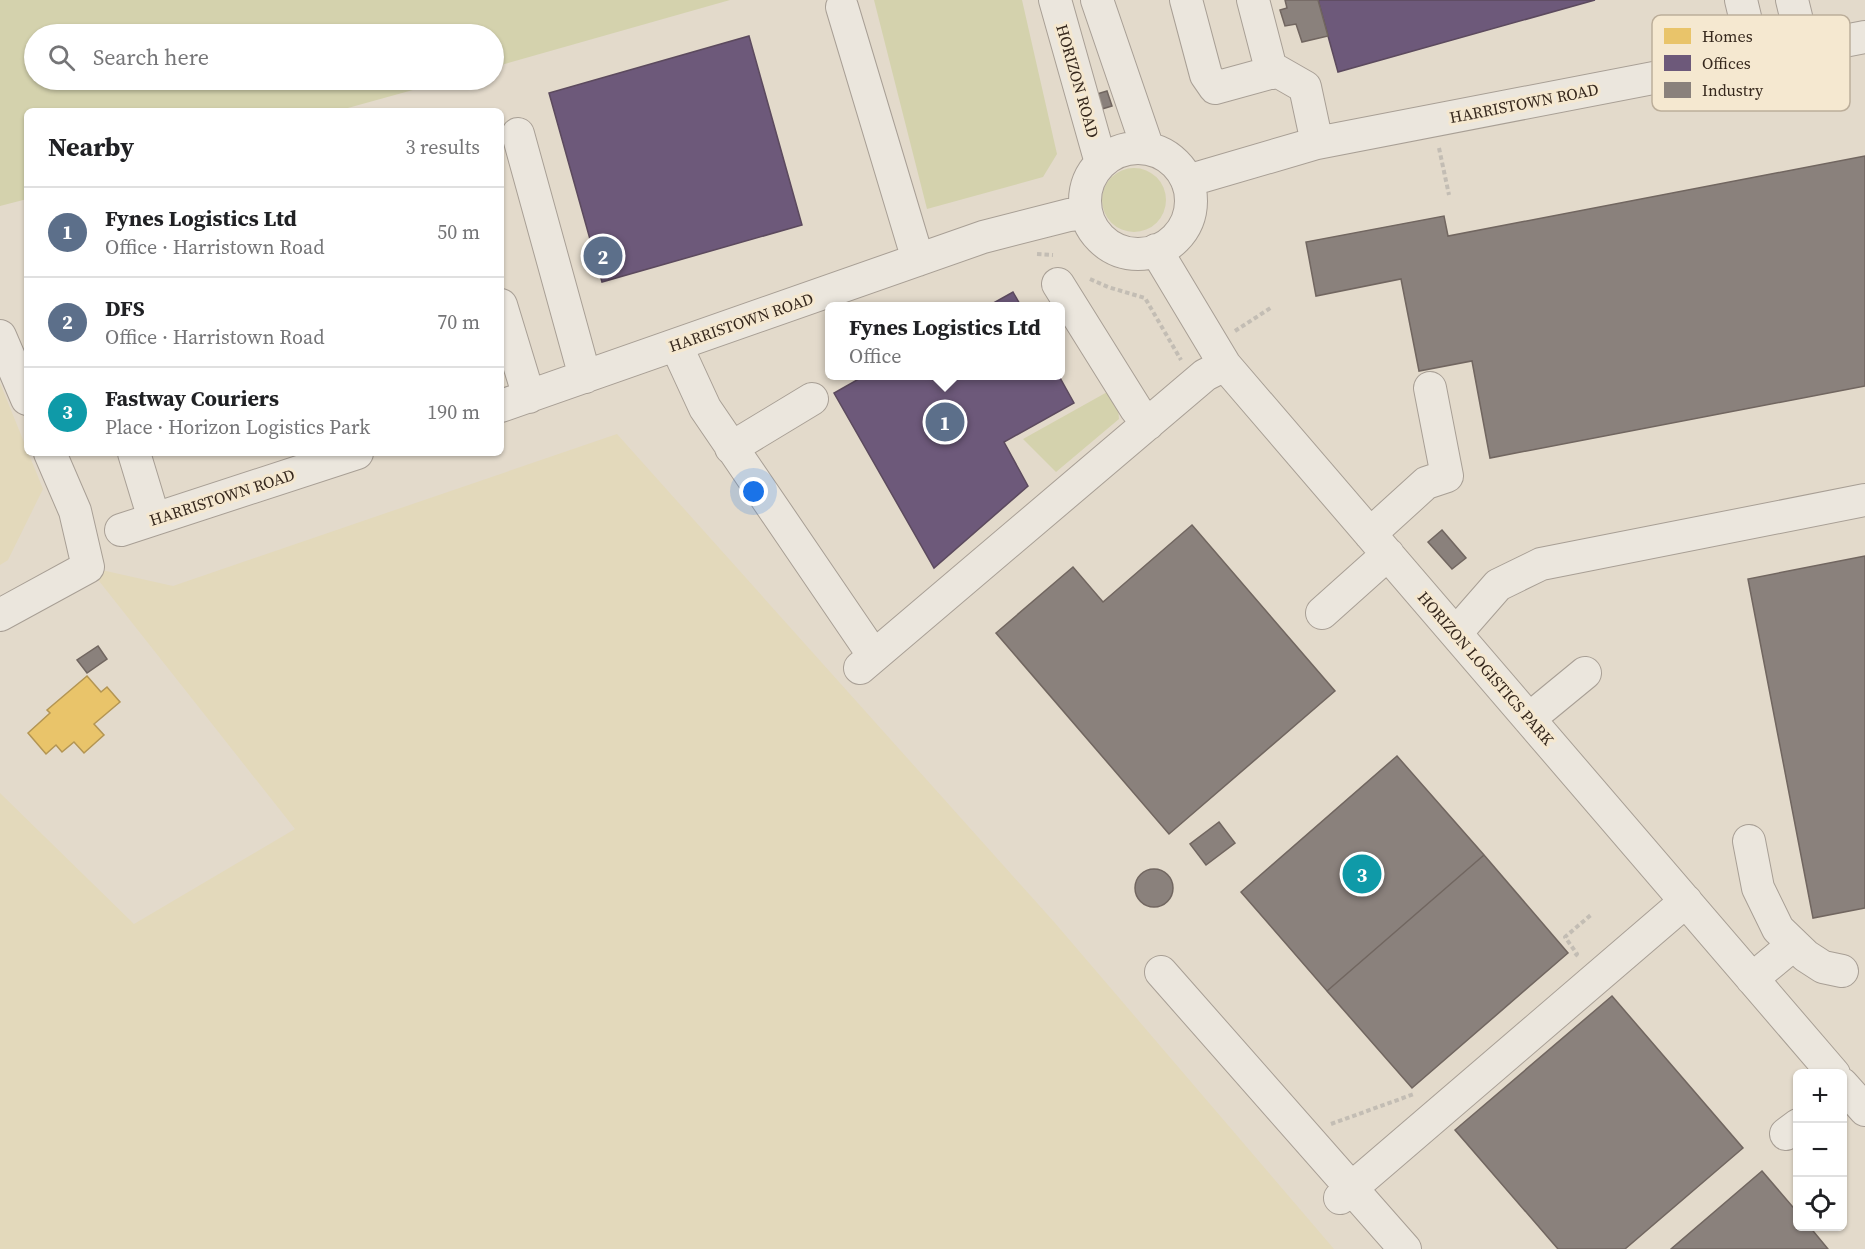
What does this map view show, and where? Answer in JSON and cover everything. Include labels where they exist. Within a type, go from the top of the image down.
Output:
[{"type":"street","name":"HORIZON ROAD","points":[[1055,0],[1101,163]]},
{"type":"street","points":[[1097,0],[1148,149]]},
{"type":"street","points":[[1186,0],[1206,75],[1215,88],[1277,71],[1305,87],[1317,143]]},
{"type":"street","points":[[1253,0],[1272,73]]},
{"type":"street","points":[[1740,0],[1744,15]]},
{"type":"street","points":[[1792,0],[1796,15]]},
{"type":"street","points":[[842,7],[918,260]]},
{"type":"street","name":"HARRISTOWN ROAD","points":[[1850,40],[1865,37]]},
{"type":"street","name":"HARRISTOWN ROAD","points":[[1187,181],[1317,143],[1652,79]]},
{"type":"street","points":[[518,134],[585,377]]},
{"type":"street","points":[[1131,148],[1148,149],[1164,155],[1178,166],[1187,181],[1191,197],[1186,222],[1171,242],[1156,250],[1138,253],[1121,251],[1105,243],[1093,229],[1086,213],[1085,195],[1090,177],[1101,163],[1115,153],[1131,148]]},
{"type":"street","name":"HARRISTOWN ROAD","points":[[515,402],[983,237],[1069,215],[1086,213]]},
{"type":"street","name":"HORIZON LOGISTICS PARK","points":[[1156,250],[1220,355],[1829,1069]]},
{"type":"street","points":[[1058,284],[1136,409],[1148,424]]},
{"type":"street","points":[[504,326],[515,402]]},
{"type":"street","points":[[0,336],[24,392]]},
{"type":"street","points":[[676,345],[705,408],[867,662],[1205,375],[1220,355]]},
{"type":"street","points":[[1323,613],[1426,483],[1447,476],[1430,388]]},
{"type":"street","points":[[731,448],[812,399]]},
{"type":"street","points":[[0,615],[88,567],[75,511],[51,456]]},
{"type":"street","points":[[135,456],[154,519]]},
{"type":"street","name":"HARRISTOWN ROAD","points":[[121,530],[348,456]]},
{"type":"street","points":[[1456,633],[1498,585],[1541,564],[1865,500]]},
{"type":"street","points":[[1529,719],[1585,673]]},
{"type":"street","points":[[1749,841],[1758,888],[1778,928],[1793,945],[1823,967],[1842,971]]},
{"type":"street","points":[[1346,1193],[1686,901]]},
{"type":"street","points":[[1752,979],[1793,945]]},
{"type":"street","points":[[1161,972],[1304,1134],[1346,1193],[1405,1249]]},
{"type":"street","name":"HORIZON LOGISTICS PARK","points":[[1847,1090],[1865,1110]]},
{"type":"path","points":[[1433,121],[1449,195]]},
{"type":"path","points":[[1220,355],[1272,307]]},
{"type":"path","points":[[1569,961],[1577,954],[1565,936],[1592,914]]},
{"type":"path","points":[[1304,1134],[1417,1092]]},
{"type":"shaded area","points":[[0,0],[730,0],[504,64],[504,24],[24,24],[24,90],[413,90],[348,108],[24,108],[24,200],[0,206]]},
{"type":"shaded area","points":[[874,0],[1022,0],[1057,154],[1043,177],[927,209]]},
{"type":"shaded area","points":[[1134,168],[1152,174],[1160,182],[1166,200],[1160,218],[1152,226],[1134,232],[1116,226],[1108,218],[1102,200],[1108,182],[1116,174]]},
{"type":"shaded area","points":[[0,383],[24,442],[24,456],[30,456],[43,489],[8,560],[0,565]]},
{"type":"shaded area","points":[[1109,391],[1118,408],[1119,419],[1056,472],[1023,439]]},
{"type":"shaded area","points":[[617,434],[1055,923],[1334,1249],[0,1249],[0,793],[134,924],[295,829],[88,567],[173,586]]},
{"type":"building: Homes","points":[[87,676],[101,692],[107,687],[120,702],[94,724],[104,735],[84,753],[74,742],[62,752],[56,745],[46,754],[28,733],[50,713],[47,710]]},
{"type":"building: Offices","points":[[1318,0],[1595,0],[1338,72]]},
{"type":"building: Offices","points":[[749,36],[802,225],[602,282],[549,93]]},
{"type":"building: Offices","points":[[1013,292],[1019,302],[995,302]]},
{"type":"building: Offices","points":[[857,380],[1061,380],[1074,403],[1004,442],[1028,486],[934,568],[834,393]]},
{"type":"building: Industry","points":[[1285,0],[1318,0],[1328,36],[1302,42],[1296,24],[1285,26],[1280,10],[1287,8]]},
{"type":"building: Industry","points":[[1107,91],[1112,106],[1102,109],[1097,94]]},
{"type":"building: Industry","points":[[1865,156],[1865,386],[1490,458],[1472,361],[1419,371],[1401,279],[1316,296],[1306,242],[1444,216],[1448,236]]},
{"type":"building: Industry","points":[[1192,525],[1335,691],[1169,834],[996,633],[1073,567],[1103,602]]},
{"type":"building: Industry","points":[[1442,530],[1466,558],[1452,569],[1428,542]]},
{"type":"building: Industry","points":[[1865,556],[1865,908],[1813,918],[1748,579]]},
{"type":"building: Industry","points":[[98,646],[107,659],[87,673],[77,660]]},
{"type":"building: Industry","points":[[1397,756],[1484,855],[1327,991],[1241,892]]},
{"type":"building: Industry","points":[[1219,822],[1235,843],[1206,865],[1190,844]]},
{"type":"building: Industry","points":[[1484,855],[1568,953],[1412,1088],[1327,991]]},
{"type":"building: Industry","points":[[1154,869],[1168,874],[1173,888],[1168,902],[1154,907],[1140,902],[1135,888],[1140,874]]},
{"type":"building: Industry","points":[[1612,996],[1743,1148],[1625,1249],[1558,1249],[1455,1130]]},
{"type":"building: Industry","points":[[1762,1171],[1793,1207],[1793,1231],[1813,1231],[1828,1249],[1671,1249]]},
{"type":"place","name":"DFS","points":[[603,256]]},
{"type":"place","name":"Fynes Logistics Ltd","points":[[945,422]]},
{"type":"place","name":"Fastway Couriers","points":[[1362,874]]}]
